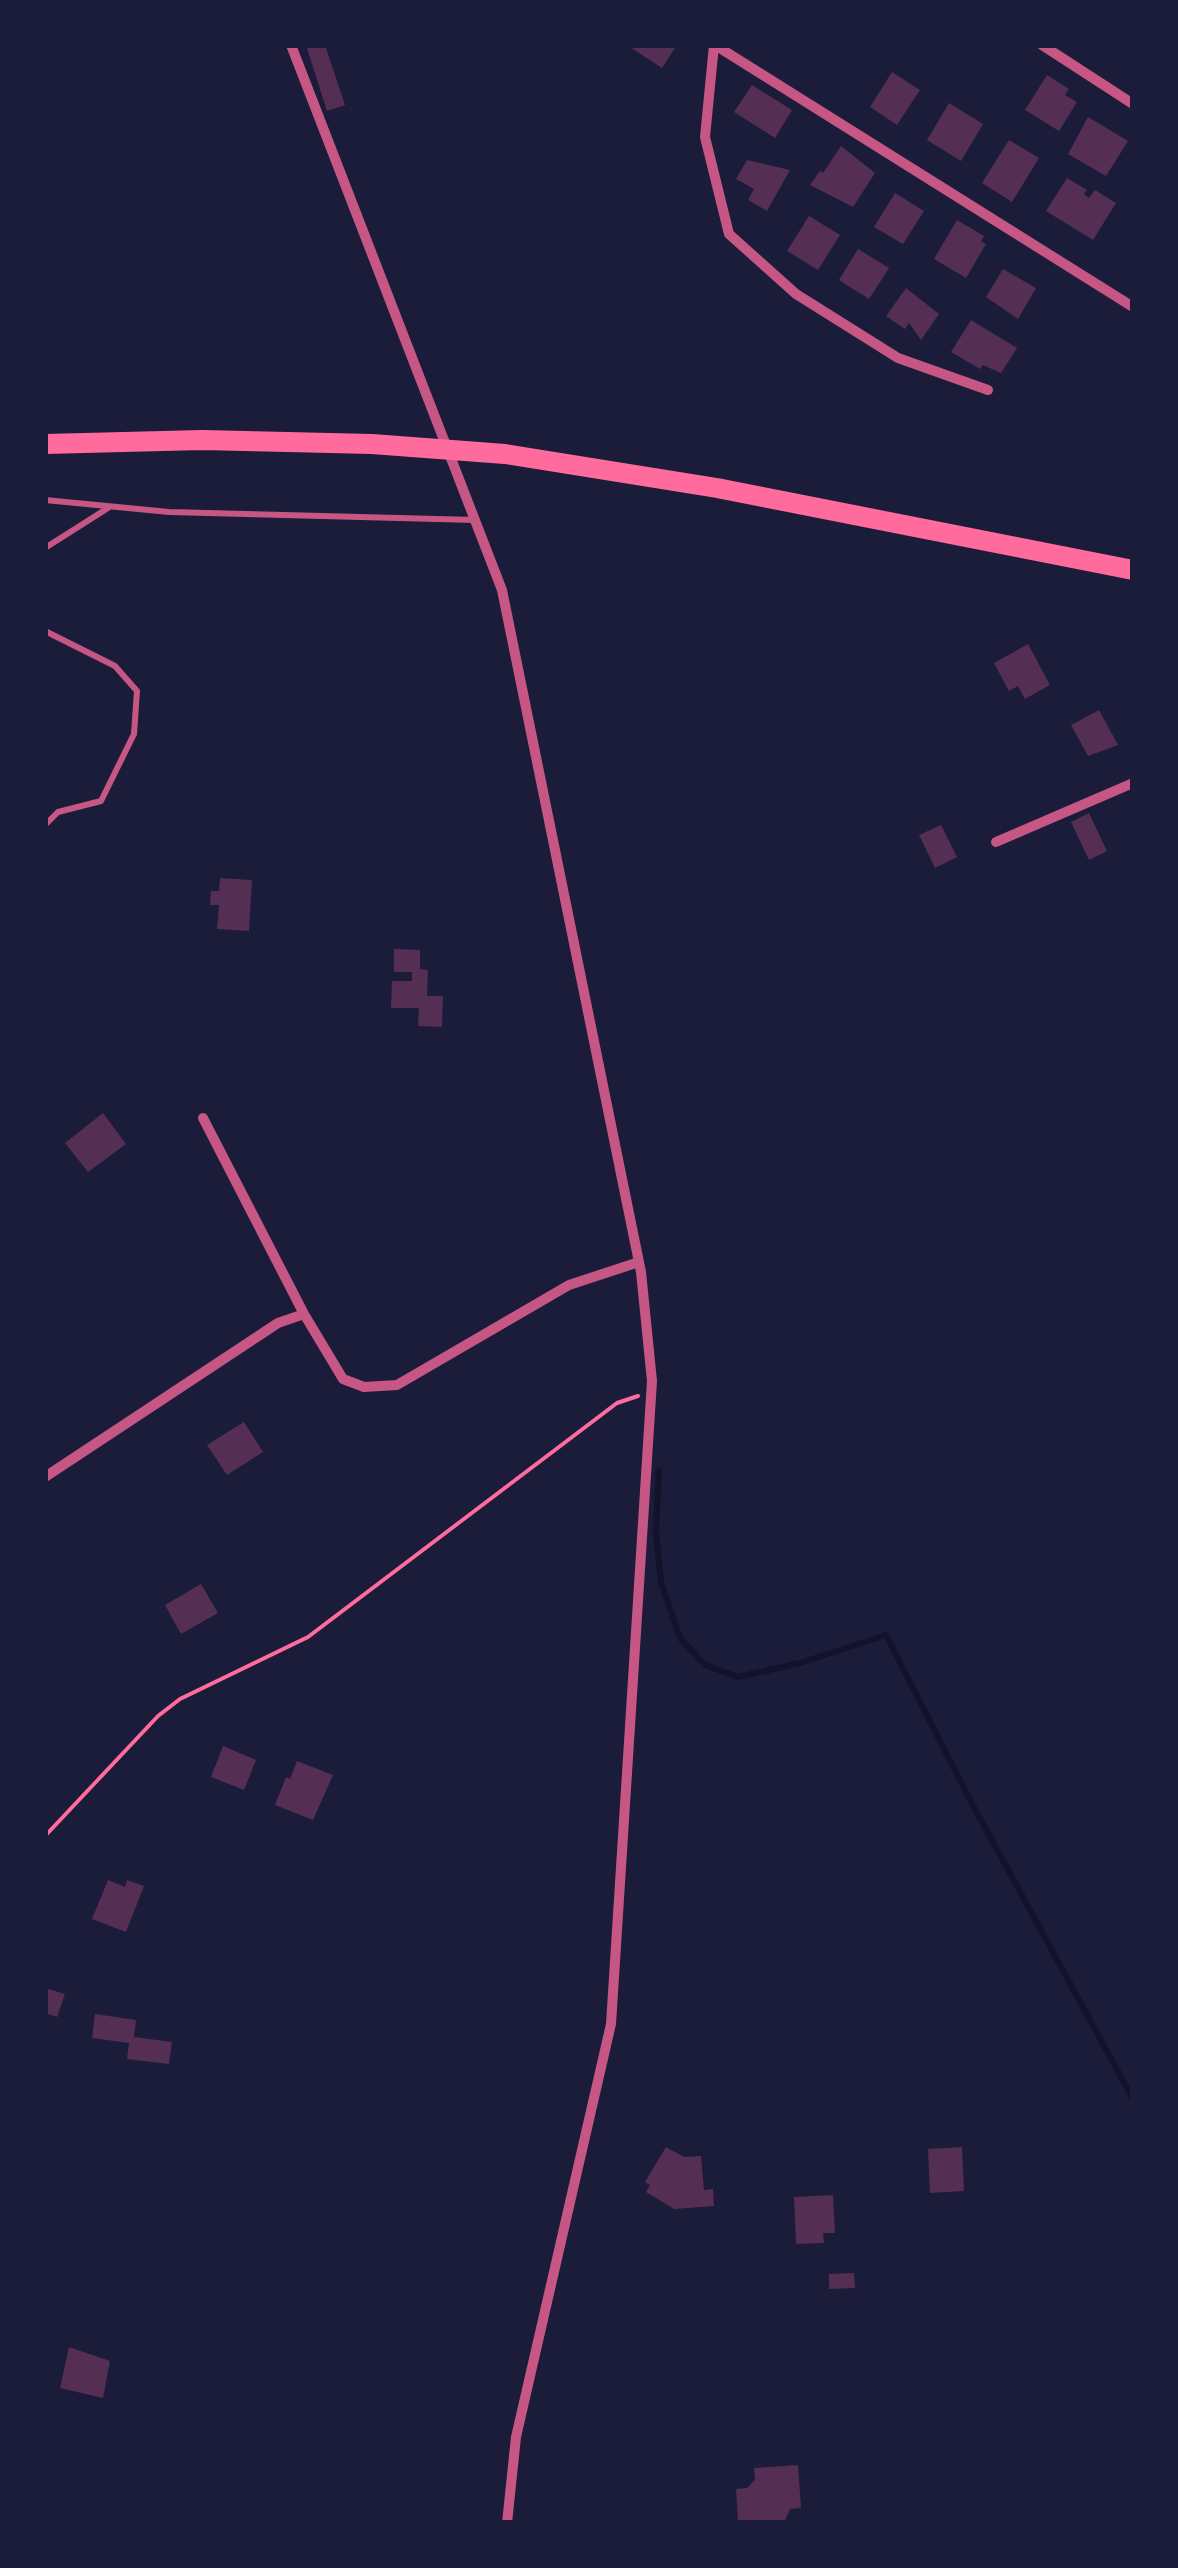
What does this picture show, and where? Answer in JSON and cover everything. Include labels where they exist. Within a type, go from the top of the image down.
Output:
[{"type":"highway","points":[[45,444],[202,440],[372,444],[522,456],[717,488],[1133,570]]},
{"type":"street","points":[[291,45],[502,590],[639,1262],[652,1392],[611,2024],[516,2437],[507,2523]]},
{"type":"street","points":[[988,390],[898,358],[796,294],[730,234],[706,137],[714,45],[1133,307]]},
{"type":"street","points":[[1042,45],[1133,104]]},
{"type":"street","points":[[996,842],[1133,783]]},
{"type":"street","points":[[203,1118],[304,1314],[343,1379],[364,1387],[397,1384],[569,1286],[639,1262]]},
{"type":"street","points":[[45,1477],[278,1323],[304,1314]]},
{"type":"lane","points":[[45,500],[109,508],[475,520]]},
{"type":"lane","points":[[45,548],[109,508]]},
{"type":"lane","points":[[45,632],[115,666],[137,691],[134,734],[100,802],[58,812],[45,825]]},
{"type":"path","points":[[45,1836],[158,1716],[180,1699],[308,1637],[617,1402],[652,1392]]},
{"type":"building","points":[[306,45],[325,45],[345,105],[327,111]]},
{"type":"building","points":[[627,45],[671,45],[675,48],[662,68]]},
{"type":"building","points":[[892,72],[920,90],[897,125],[870,107]]},
{"type":"building","points":[[1047,75],[1069,89],[1065,95],[1077,102],[1059,131],[1025,110]]},
{"type":"building","points":[[752,85],[792,110],[775,138],[734,112]]},
{"type":"building","points":[[949,103],[983,124],[961,161],[927,140]]},
{"type":"building","points":[[1088,117],[1128,141],[1106,176],[1068,154]]},
{"type":"building","points":[[1009,140],[1039,158],[1012,202],[982,183]]},
{"type":"building","points":[[841,146],[875,173],[853,207],[810,185]]},
{"type":"building","points":[[747,160],[790,170],[767,211],[748,200],[754,189],[736,179]]},
{"type":"building","points":[[1067,178],[1087,190],[1084,194],[1089,198],[1095,190],[1116,203],[1093,240],[1046,211]]},
{"type":"building","points":[[895,193],[924,211],[903,244],[874,227]]},
{"type":"building","points":[[809,216],[840,235],[818,270],[787,251]]},
{"type":"building","points":[[957,220],[984,236],[981,241],[986,244],[966,278],[934,259]]},
{"type":"building","points":[[858,249],[889,268],[869,299],[839,280]]},
{"type":"building","points":[[1003,269],[1036,288],[1018,319],[986,297]]},
{"type":"building","points":[[906,288],[939,314],[921,340],[909,323],[905,329],[886,316]]},
{"type":"building","points":[[971,320],[1017,348],[1001,373],[983,365],[980,369],[951,352]]},
{"type":"building","points":[[1028,644],[1050,685],[1025,699],[1018,686],[1009,691],[994,663]]},
{"type":"building","points":[[1099,710],[1118,745],[1088,756],[1071,725]]},
{"type":"building","points":[[1089,813],[1107,851],[1089,860],[1071,822]]},
{"type":"building","points":[[941,825],[957,857],[935,868],[919,835]]},
{"type":"building","points":[[220,878],[252,880],[249,931],[217,929],[219,905],[210,905],[211,891],[219,891]]},
{"type":"building","points":[[394,949],[420,950],[420,969],[428,970],[427,996],[443,996],[442,1027],[418,1026],[419,1008],[391,1008],[392,981],[412,981],[412,972],[394,972]]},
{"type":"building","points":[[103,1113],[126,1144],[88,1172],[65,1143]]},
{"type":"building","points":[[244,1422],[263,1452],[227,1475],[207,1445]]},
{"type":"building","points":[[201,1584],[218,1613],[181,1634],[165,1605]]},
{"type":"building","points":[[223,1746],[256,1760],[244,1790],[211,1777]]},
{"type":"building","points":[[297,1761],[333,1775],[313,1820],[275,1805]]},
{"type":"building","points":[[108,1880],[125,1887],[127,1880],[144,1886],[126,1932],[92,1919]]},
{"type":"building","points":[[45,1988],[65,1994],[57,2017],[45,2013]]},
{"type":"building","points":[[95,2014],[136,2020],[134,2037],[172,2042],[169,2064],[127,2059],[129,2043],[92,2038]]},
{"type":"building","points":[[666,2147],[684,2157],[701,2156],[704,2190],[713,2189],[714,2206],[674,2209],[646,2192],[650,2185],[645,2182]]},
{"type":"building","points":[[962,2147],[964,2191],[930,2193],[928,2149]]},
{"type":"building","points":[[833,2195],[835,2233],[823,2233],[824,2243],[796,2244],[794,2197]]},
{"type":"building","points":[[854,2273],[855,2288],[829,2289],[829,2274]]},
{"type":"building","points":[[69,2347],[110,2361],[103,2398],[60,2388]]},
{"type":"building","points":[[798,2465],[801,2508],[790,2509],[784,2523],[738,2523],[736,2489],[747,2488],[755,2480],[754,2468]]},
{"type":"waterway","points":[[659,1470],[656,1531],[661,1582],[680,1638],[705,1665],[738,1677],[800,1663],[886,1635],[970,1800],[1133,2099]]}]
